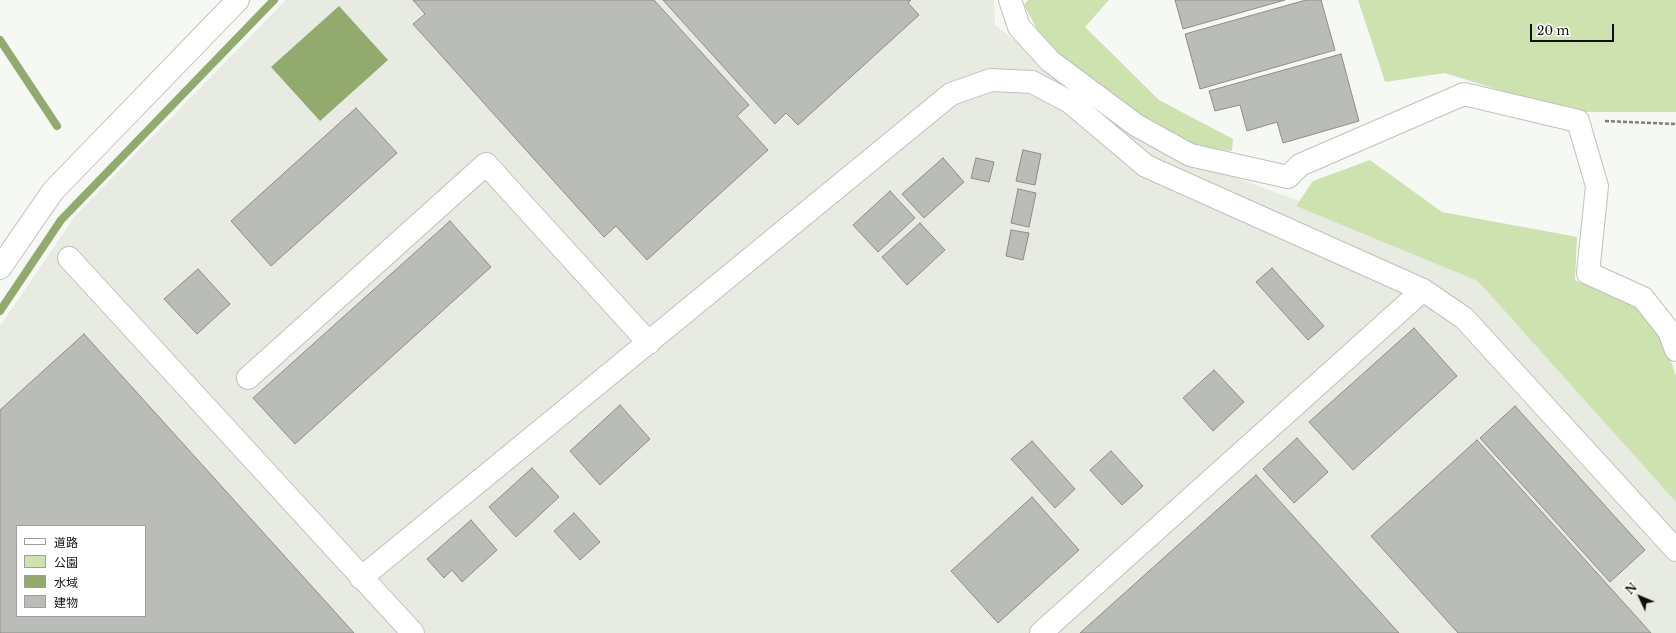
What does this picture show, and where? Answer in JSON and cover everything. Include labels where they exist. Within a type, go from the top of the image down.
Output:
[{"type":"street","points":[[0,268],[53,191],[238,0]]},
{"type":"street","points":[[1010,0],[1019,27],[1050,61],[1136,125],[1190,155],[1288,177],[1300,165],[1464,94],[1578,120],[1597,186],[1588,273],[1643,298],[1669,331],[1676,350]]},
{"type":"street","points":[[361,578],[952,94],[990,80],[1032,82],[1070,102],[1146,166],[1423,290],[1464,318],[1676,550]]},
{"type":"street","points":[[248,378],[486,164],[649,343]]},
{"type":"street","points":[[69,258],[413,633]]},
{"type":"street","points":[[1041,633],[1423,290]]},
{"type":"path","points":[[1578,120],[1676,124]]},
{"type":"shaded area","points":[[286,0],[994,0],[995,25],[1155,148],[1487,270],[1676,479],[1676,633],[0,633],[0,326],[75,216]]},
{"type":"green space","points":[[1028,0],[1109,0],[1085,27],[1159,100],[1233,139],[1232,151],[1193,147],[1120,102],[1044,42],[1024,5]]},
{"type":"green space","points":[[1358,0],[1676,0],[1676,112],[1569,112],[1445,73],[1385,82]]},
{"type":"green space","points":[[1370,160],[1442,212],[1577,237],[1575,280],[1642,307],[1664,341],[1676,376],[1676,502],[1478,281],[1296,206],[1313,181]]},
{"type":"water","points":[[339,6],[388,60],[320,121],[271,67]]},
{"type":"building","points":[[413,0],[654,0],[749,105],[737,116],[768,150],[647,260],[616,226],[604,237],[413,24],[425,14]]},
{"type":"building","points":[[663,0],[911,0],[908,3],[919,15],[798,125],[786,113],[775,124]]},
{"type":"building","points":[[1175,0],[1285,0],[1183,29]]},
{"type":"building","points":[[1306,0],[1321,0],[1335,50],[1200,89],[1185,34]]},
{"type":"building","points":[[1341,54],[1359,121],[1283,143],[1277,122],[1247,131],[1240,105],[1215,111],[1209,91]]},
{"type":"building","points":[[356,108],[397,153],[271,266],[231,221]]},
{"type":"building","points":[[1023,150],[1041,154],[1035,185],[1016,181]]},
{"type":"building","points":[[943,158],[964,182],[924,218],[902,194]]},
{"type":"building","points":[[976,158],[994,162],[989,182],[971,178]]},
{"type":"building","points":[[1018,189],[1036,193],[1029,227],[1011,223]]},
{"type":"building","points":[[890,191],[915,218],[878,252],[853,225]]},
{"type":"building","points":[[450,221],[491,267],[295,444],[253,398]]},
{"type":"building","points":[[920,223],[945,250],[907,285],[882,257]]},
{"type":"building","points":[[1011,230],[1029,233],[1023,260],[1006,256]]},
{"type":"building","points":[[1272,268],[1324,326],[1308,340],[1256,282]]},
{"type":"building","points":[[198,269],[230,304],[197,334],[164,299]]},
{"type":"building","points":[[1414,328],[1457,376],[1353,470],[1309,422]]},
{"type":"building","points":[[84,334],[354,633],[0,633],[0,410]]},
{"type":"building","points":[[1214,370],[1244,402],[1213,431],[1183,398]]},
{"type":"building","points":[[620,405],[650,439],[600,485],[570,451]]},
{"type":"building","points":[[1515,406],[1645,550],[1610,582],[1480,438]]},
{"type":"building","points":[[1297,438],[1328,472],[1294,503],[1263,469]]},
{"type":"building","points":[[1477,440],[1651,633],[1458,633],[1371,536]]},
{"type":"building","points":[[1032,441],[1075,489],[1055,508],[1011,459]]},
{"type":"building","points":[[1111,451],[1143,486],[1122,505],[1090,470]]},
{"type":"building","points":[[532,468],[559,497],[516,537],[489,507]]},
{"type":"building","points":[[1256,475],[1399,633],[1080,633]]},
{"type":"building","points":[[1032,497],[1079,550],[998,623],[951,571]]},
{"type":"building","points":[[574,513],[600,542],[580,560],[554,531]]},
{"type":"building","points":[[471,520],[497,550],[462,582],[452,570],[444,578],[427,559]]},
{"type":"waterway","points":[[0,311],[61,220],[274,0]]},
{"type":"waterway","points":[[0,40],[57,126]]}]
